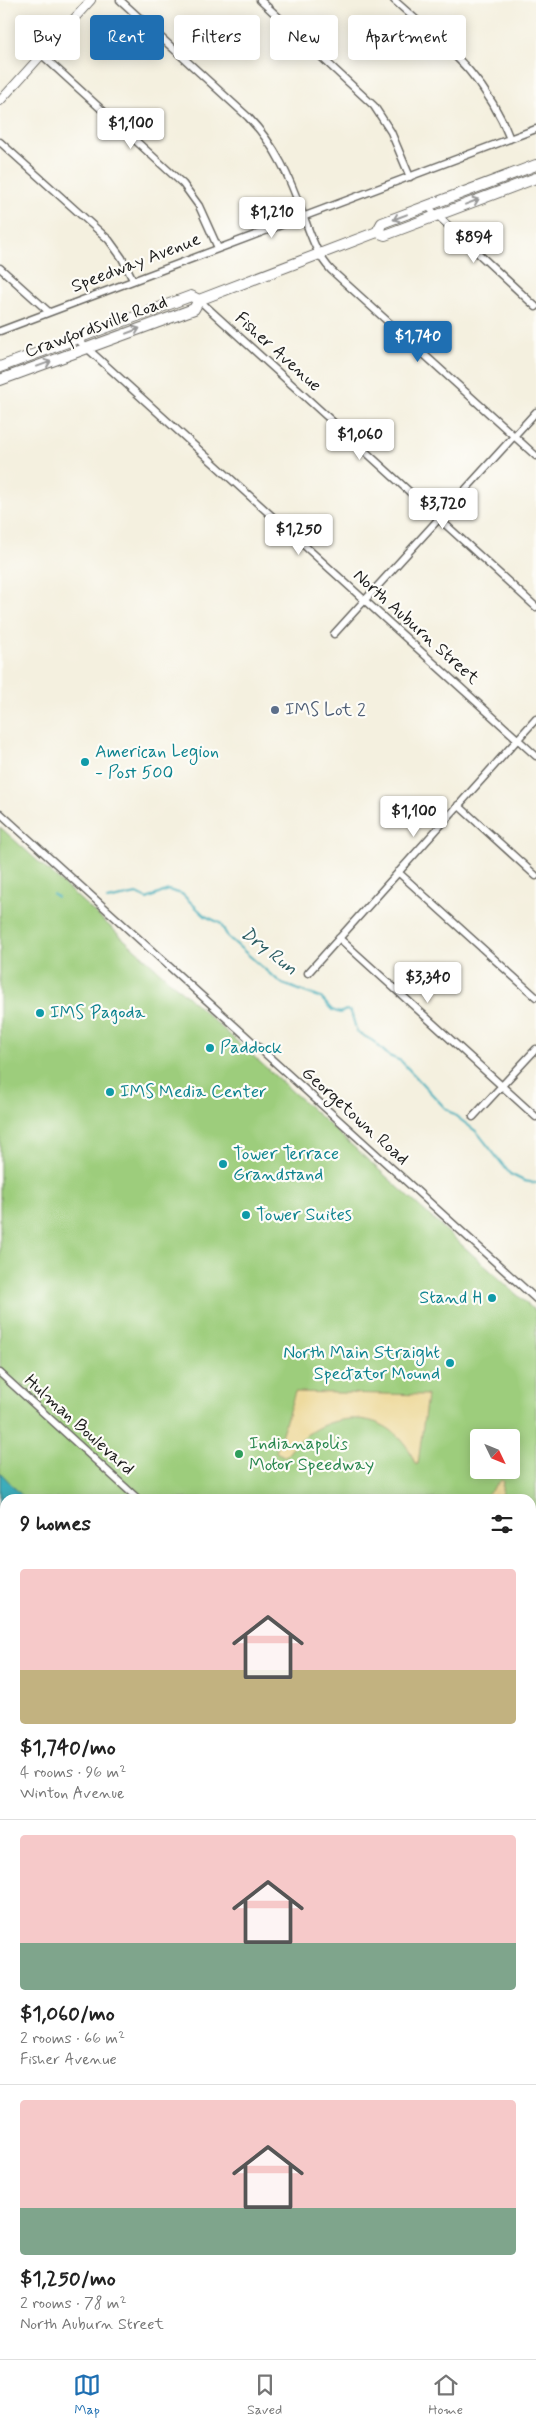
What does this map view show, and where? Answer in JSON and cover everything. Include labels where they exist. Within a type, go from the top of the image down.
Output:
[{"type":"main road","name":"Crawfordsville Road","points":[[377,232],[382,223],[536,165]]},
{"type":"main road","name":"Crawfordsville Road","points":[[0,380],[194,309],[199,300],[318,254],[377,232],[386,235],[536,178]]},
{"type":"main road","name":"Crawfordsville Road","points":[[0,367],[191,296],[199,300]]},
{"type":"street","points":[[77,15],[91,0]]},
{"type":"street","points":[[120,0],[259,129],[285,167],[318,254],[334,274],[536,456]]},
{"type":"street","points":[[260,0],[374,106],[391,132],[410,177]]},
{"type":"street","points":[[394,0],[474,75],[494,103],[510,139]]},
{"type":"street","points":[[0,101],[37,60]]},
{"type":"street","points":[[49,60],[183,184],[202,211],[218,248]]},
{"type":"street","name":"Speedway Avenue","points":[[0,331],[536,129]]},
{"type":"street","points":[[0,142],[109,240],[122,258],[132,280]]},
{"type":"street","points":[[426,206],[536,306]]},
{"type":"street","points":[[0,268],[49,312]]},
{"type":"street","name":"Fisher Avenue","points":[[199,300],[536,606]]},
{"type":"street","name":"North Auburn Street","points":[[77,339],[536,756]]},
{"type":"street","points":[[334,634],[536,412]]},
{"type":"street","points":[[308,972],[536,719]]},
{"type":"street","points":[[458,805],[536,876]]},
{"type":"street","name":"Georgetown Road","points":[[0,814],[536,1299]]},
{"type":"street","points":[[398,872],[536,997]]},
{"type":"street","points":[[339,938],[536,1116]]},
{"type":"street","points":[[473,1117],[536,1049]]},
{"type":"street","name":"Hulman Boulevard","points":[[0,1372],[133,1494]]},
{"type":"green space","name":"Indianapolis Motor Speedway","points":[[0,827],[536,1312],[536,1494],[0,1494]]},
{"type":"sand","points":[[295,1392],[427,1395],[418,1464],[415,1464],[405,1444],[390,1430],[373,1422],[354,1419],[335,1421],[316,1429],[300,1441],[286,1457],[276,1452]]},
{"type":"sand","points":[[501,1480],[503,1481],[502,1494],[488,1494]]},
{"type":"water","points":[[0,1472],[20,1494],[0,1494]]},
{"type":"waterway","name":"Dry Run","points":[[107,900],[137,894],[147,899],[168,890],[182,894],[205,916],[220,923],[228,937],[283,984],[321,998],[332,1010],[340,1013],[346,1010],[351,1012],[357,1032],[373,1041],[389,1056],[401,1061],[445,1108],[477,1132],[510,1174],[524,1181],[536,1183]]},
{"type":"waterway","name":"Dry Run","points":[[53,894],[57,897]]},
{"type":"place","name":"IMS Lot 2","points":[[275,710]]},
{"type":"place","name":"American Legion - Post 500","points":[[85,762]]},
{"type":"place","name":"IMS Pagoda","points":[[40,1013]]},
{"type":"place","name":"Paddock","points":[[210,1048]]},
{"type":"place","name":"IMS Media Center","points":[[110,1092]]},
{"type":"place","name":"Tower Terrace Grandstand","points":[[223,1164]]},
{"type":"place","name":"Tower Suites","points":[[246,1215]]},
{"type":"place","name":"Stand H","points":[[492,1298]]},
{"type":"place","name":"North Main Straight Spectator Mound","points":[[450,1363]]},
{"type":"place","name":"Indianapolis Motor Speedway","points":[[239,1454]]}]
